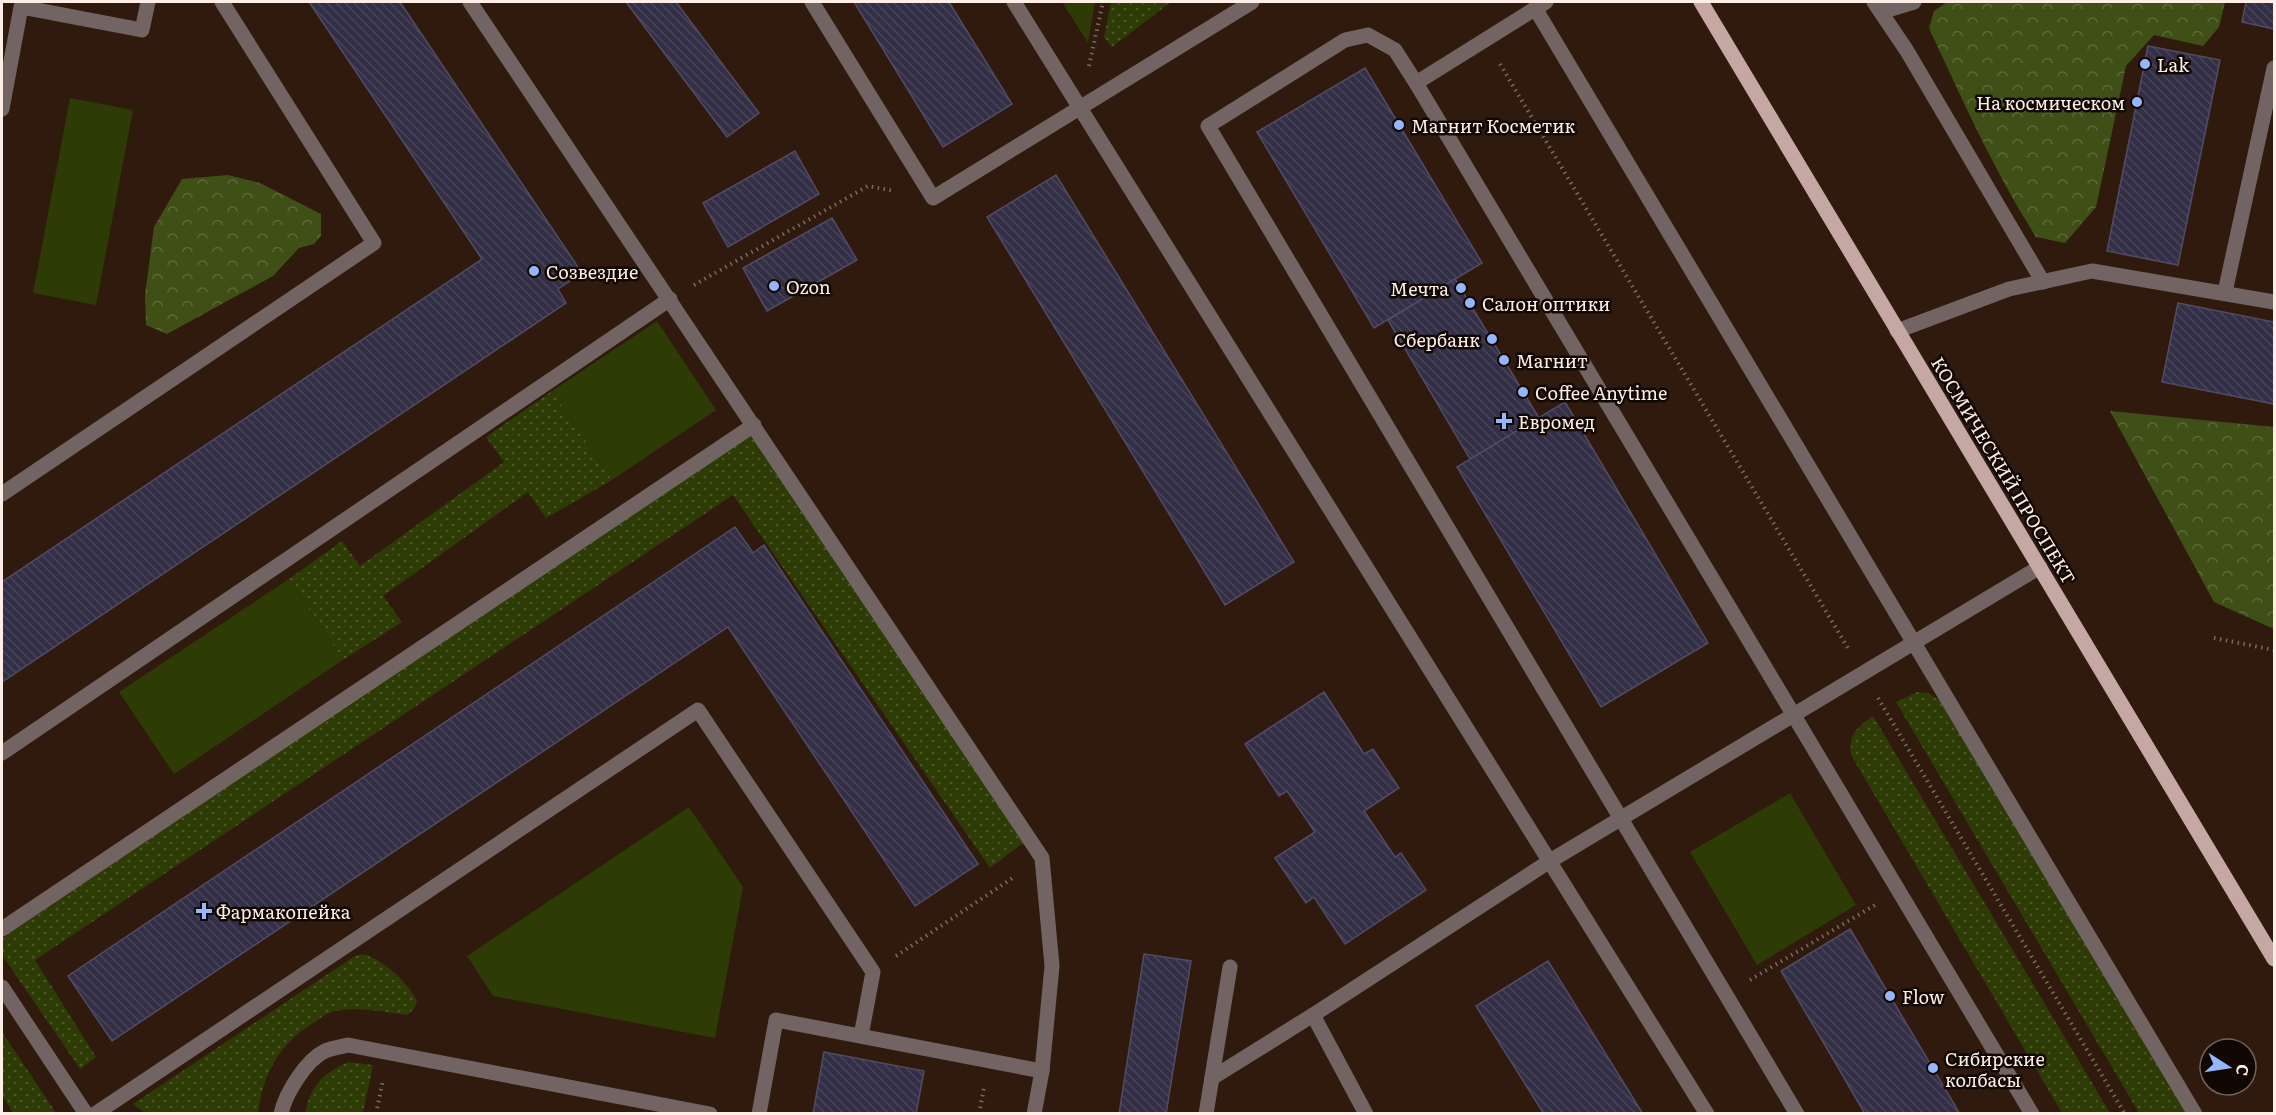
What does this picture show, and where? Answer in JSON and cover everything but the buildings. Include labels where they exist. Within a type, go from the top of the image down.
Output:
[{"type":"main road","name":"КОСМИЧЕСКИЙ ПРОСПЕКТ","points":[[1701,2],[2274,959]]},
{"type":"street","points":[[2,109],[21,7],[142,30],[148,2]]},
{"type":"street","points":[[2,494],[374,243],[222,2]]},
{"type":"street","points":[[470,2],[1042,858],[1052,966],[1042,1071],[1034,1113]]},
{"type":"street","points":[[812,2],[933,198],[1252,2]]},
{"type":"street","points":[[1014,2],[1707,1113]]},
{"type":"street","points":[[1914,2],[1877,7],[1913,61],[2043,282]]},
{"type":"street","points":[[1416,82],[1540,5],[1914,642],[2195,1113]]},
{"type":"street","points":[[1797,1113],[1208,126],[1345,40],[1368,35],[1395,50],[1416,82],[2032,1113]]},
{"type":"street","points":[[2225,292],[2274,68]]},
{"type":"street","points":[[1897,331],[2009,289],[2092,271],[2274,302]]},
{"type":"street","points":[[2,753],[670,300]]},
{"type":"street","points":[[2,929],[753,425]]},
{"type":"street","points":[[1212,1078],[1550,861],[2040,567]]},
{"type":"street","points":[[95,1113],[698,710],[873,972],[861,1036]]},
{"type":"street","points":[[1206,1113],[1230,967]]},
{"type":"street","points":[[2,987],[86,1113]]},
{"type":"street","points":[[1313,1015],[1366,1113]]},
{"type":"street","points":[[759,1113],[776,1020],[1042,1071]]},
{"type":"street","points":[[281,1113],[283,1104],[299,1075],[323,1052],[348,1045],[710,1113]]},
{"type":"path","points":[[1080,108],[1103,2]]},
{"type":"path","points":[[1486,40],[2125,1113]]},
{"type":"path","points":[[670,300],[868,186],[933,198]]},
{"type":"path","points":[[2214,639],[2274,650]]},
{"type":"path","points":[[873,972],[1042,858]]},
{"type":"path","points":[[1726,994],[1899,891]]},
{"type":"green space","points":[[1062,2],[1095,2],[1088,43]]},
{"type":"green space","points":[[1111,2],[1171,2],[1112,47],[1104,37]]},
{"type":"green space","points":[[1947,2],[2225,2],[2219,27],[2203,46],[2154,35],[2126,66],[2096,207],[2065,243],[2036,237],[1979,134],[1929,28],[1934,11]]},
{"type":"green space","points":[[70,98],[133,110],[96,305],[33,293]]},
{"type":"green space","points":[[228,175],[260,183],[321,214],[321,236],[314,244],[299,248],[273,276],[167,334],[146,325],[145,295],[154,227],[182,179]]},
{"type":"green space","points":[[657,321],[716,410],[612,480],[552,391]]},
{"type":"green space","points":[[552,391],[612,480],[546,518],[528,492],[383,596],[402,622],[343,660],[289,579],[342,541],[360,566],[504,462],[486,437]]},
{"type":"green space","points":[[2110,411],[2274,427],[2274,629],[2214,602]]},
{"type":"green space","points":[[751,432],[1023,843],[990,868],[733,495],[35,960],[96,1057],[80,1069],[2,955],[2,938]]},
{"type":"green space","points":[[289,579],[343,660],[174,774],[119,692]]},
{"type":"green space","points":[[1917,692],[1928,693],[1941,701],[2187,1113],[2139,1113],[1896,702]]},
{"type":"green space","points":[[1873,716],[2110,1113],[2062,1113],[1851,755],[1851,741],[1855,732]]},
{"type":"green space","points":[[1790,793],[1856,905],[1757,965],[1690,852]]},
{"type":"green space","points":[[689,807],[743,887],[715,1038],[493,996],[467,956]]},
{"type":"green space","points":[[363,954],[387,966],[401,979],[417,1001],[414,1009],[407,1015],[357,1009],[337,1011],[323,1016],[290,1041],[275,1061],[264,1085],[258,1113],[145,1113],[133,1104],[355,956]]},
{"type":"green space","points":[[2,1032],[56,1113],[13,1113],[2,1095]]},
{"type":"green space","points":[[348,1062],[373,1065],[363,1113],[305,1113],[314,1088],[319,1082],[331,1071]]},
{"type":"place","name":"Lak","points":[[2145,64]]},
{"type":"place","name":"На космическом","points":[[2137,102]]},
{"type":"place","name":"Магнит Косметик","points":[[1399,125]]},
{"type":"place","name":"Созвездие","points":[[534,271]]},
{"type":"place","name":"Ozon","points":[[774,286]]},
{"type":"place","name":"Мечта","points":[[1461,288]]},
{"type":"place","name":"Салон оптики","points":[[1470,303]]},
{"type":"place","name":"Сбербанк","points":[[1492,339]]},
{"type":"place","name":"Магнит","points":[[1504,360]]},
{"type":"place","name":"Coffee Anytime","points":[[1523,392]]},
{"type":"place","name":"Евромед","points":[[1504,421]]},
{"type":"place","name":"Фармакопейка","points":[[204,911]]},
{"type":"place","name":"Flow","points":[[1890,996]]},
{"type":"place","name":"Сибирские колбасы","points":[[1933,1068]]}]
